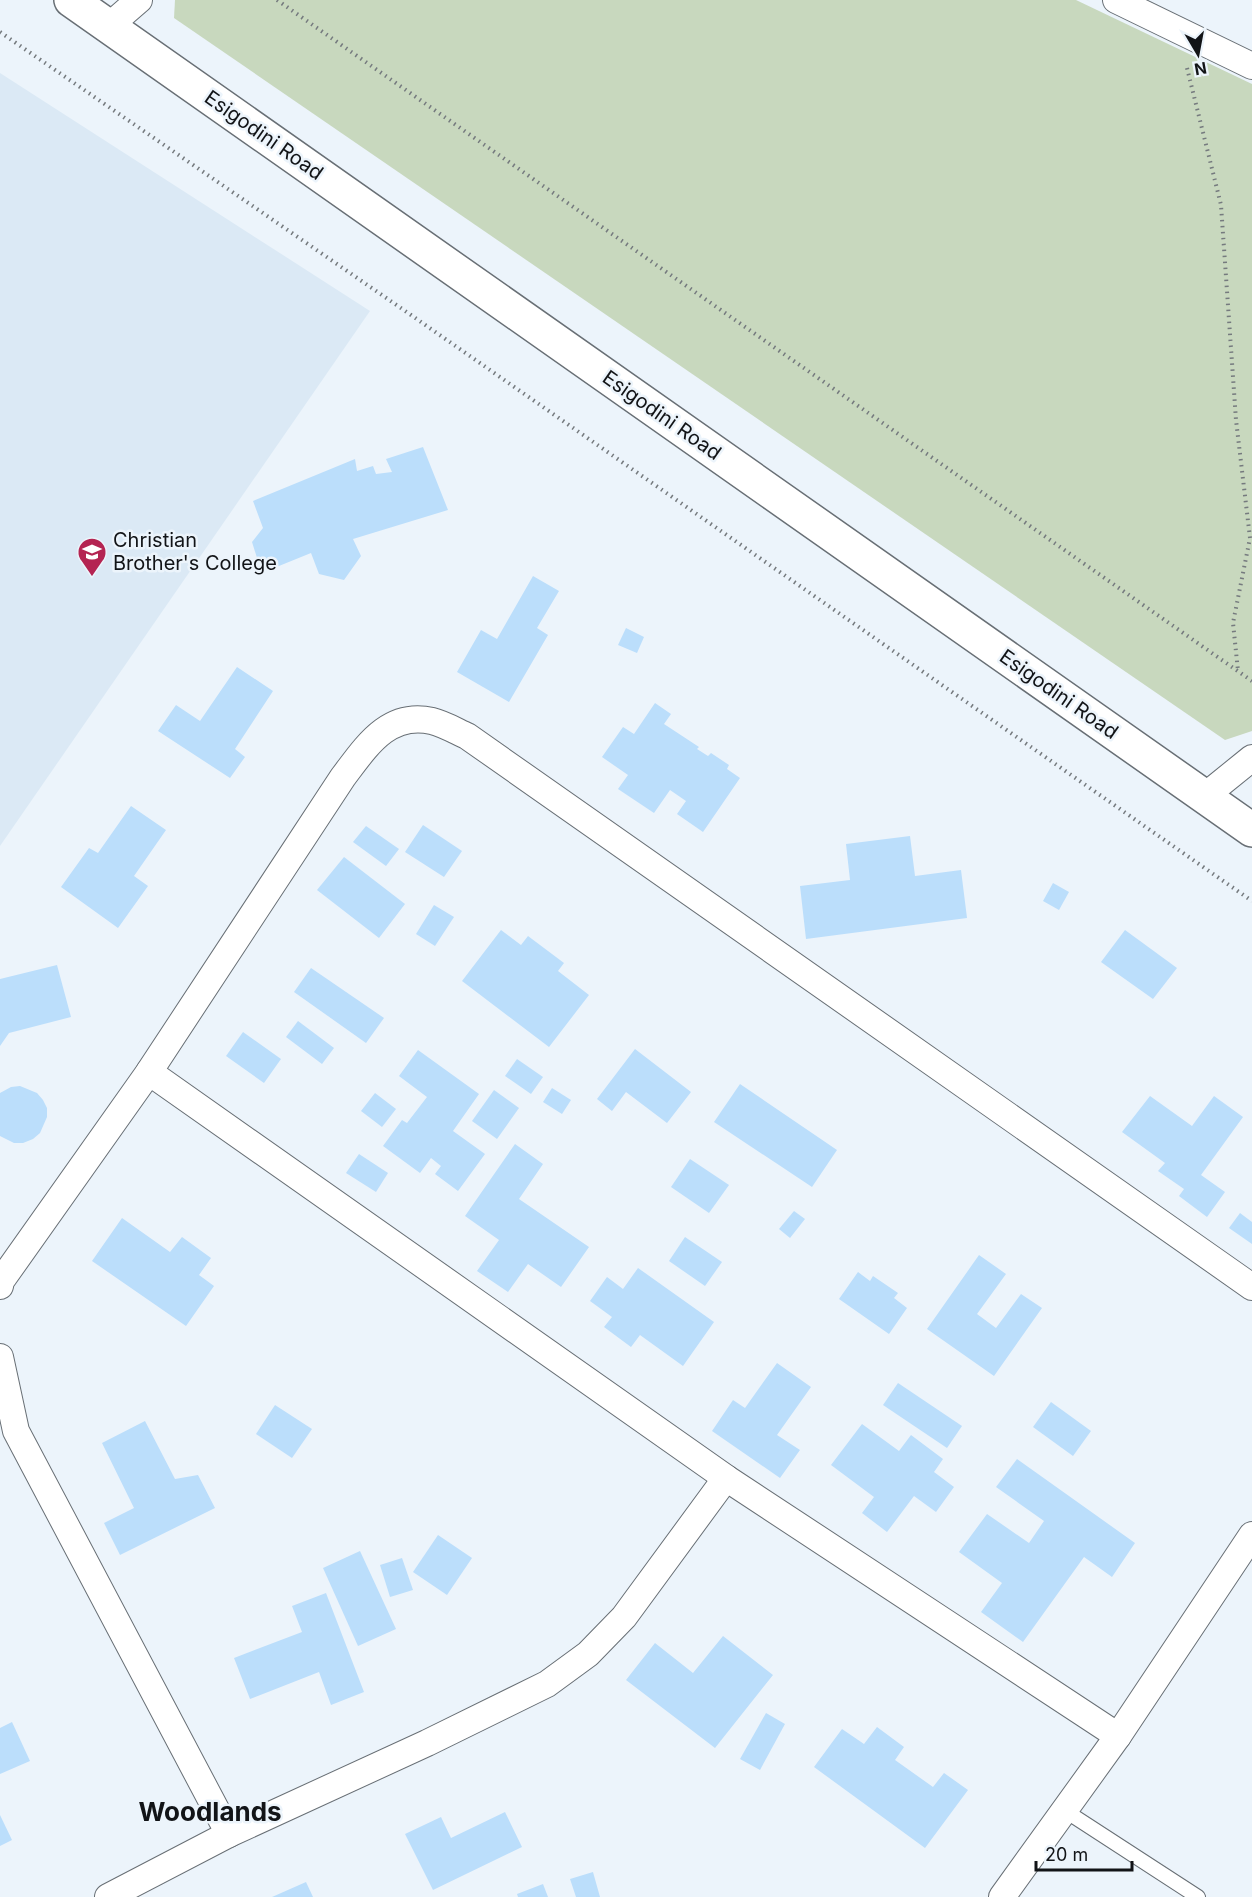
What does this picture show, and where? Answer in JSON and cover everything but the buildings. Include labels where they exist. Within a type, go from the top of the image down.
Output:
[{"type":"main road","name":"Esigodini Road","points":[[71,0],[1252,830]]},
{"type":"street","points":[[109,26],[139,0]]},
{"type":"street","points":[[1116,0],[1252,66]]},
{"type":"street","points":[[0,1286],[1,1281],[149,1072],[343,777],[373,738],[400,722],[416,719],[434,721],[466,736],[1252,1287]]},
{"type":"street","points":[[1205,796],[1252,758]]},
{"type":"street","points":[[149,1072],[726,1478],[1118,1736]]},
{"type":"street","points":[[0,1356],[8,1435],[230,1834]]},
{"type":"street","points":[[108,1897],[230,1834],[427,1743],[547,1684],[588,1654],[624,1617],[726,1478]]},
{"type":"street","points":[[1002,1897],[1118,1736],[1252,1534]]},
{"type":"lane","points":[[1064,1810],[1198,1897]]},
{"type":"path","points":[[277,0],[1252,681]]},
{"type":"path","points":[[1178,30],[1221,205],[1236,420],[1250,538],[1233,623],[1239,672]]},
{"type":"path","points":[[0,32],[402,308],[1252,901]]},
{"type":"shaded area","name":"Christian Brother's College","points":[[0,73],[370,311],[0,846]]},
{"type":"green space","points":[[175,0],[1076,0],[1252,84],[1252,731],[1225,740],[174,18]]},
{"type":"place","name":"Christian Brother's College","points":[[92,578]]},
{"type":"district","name":"Woodlands","points":[[210,1812]]}]
